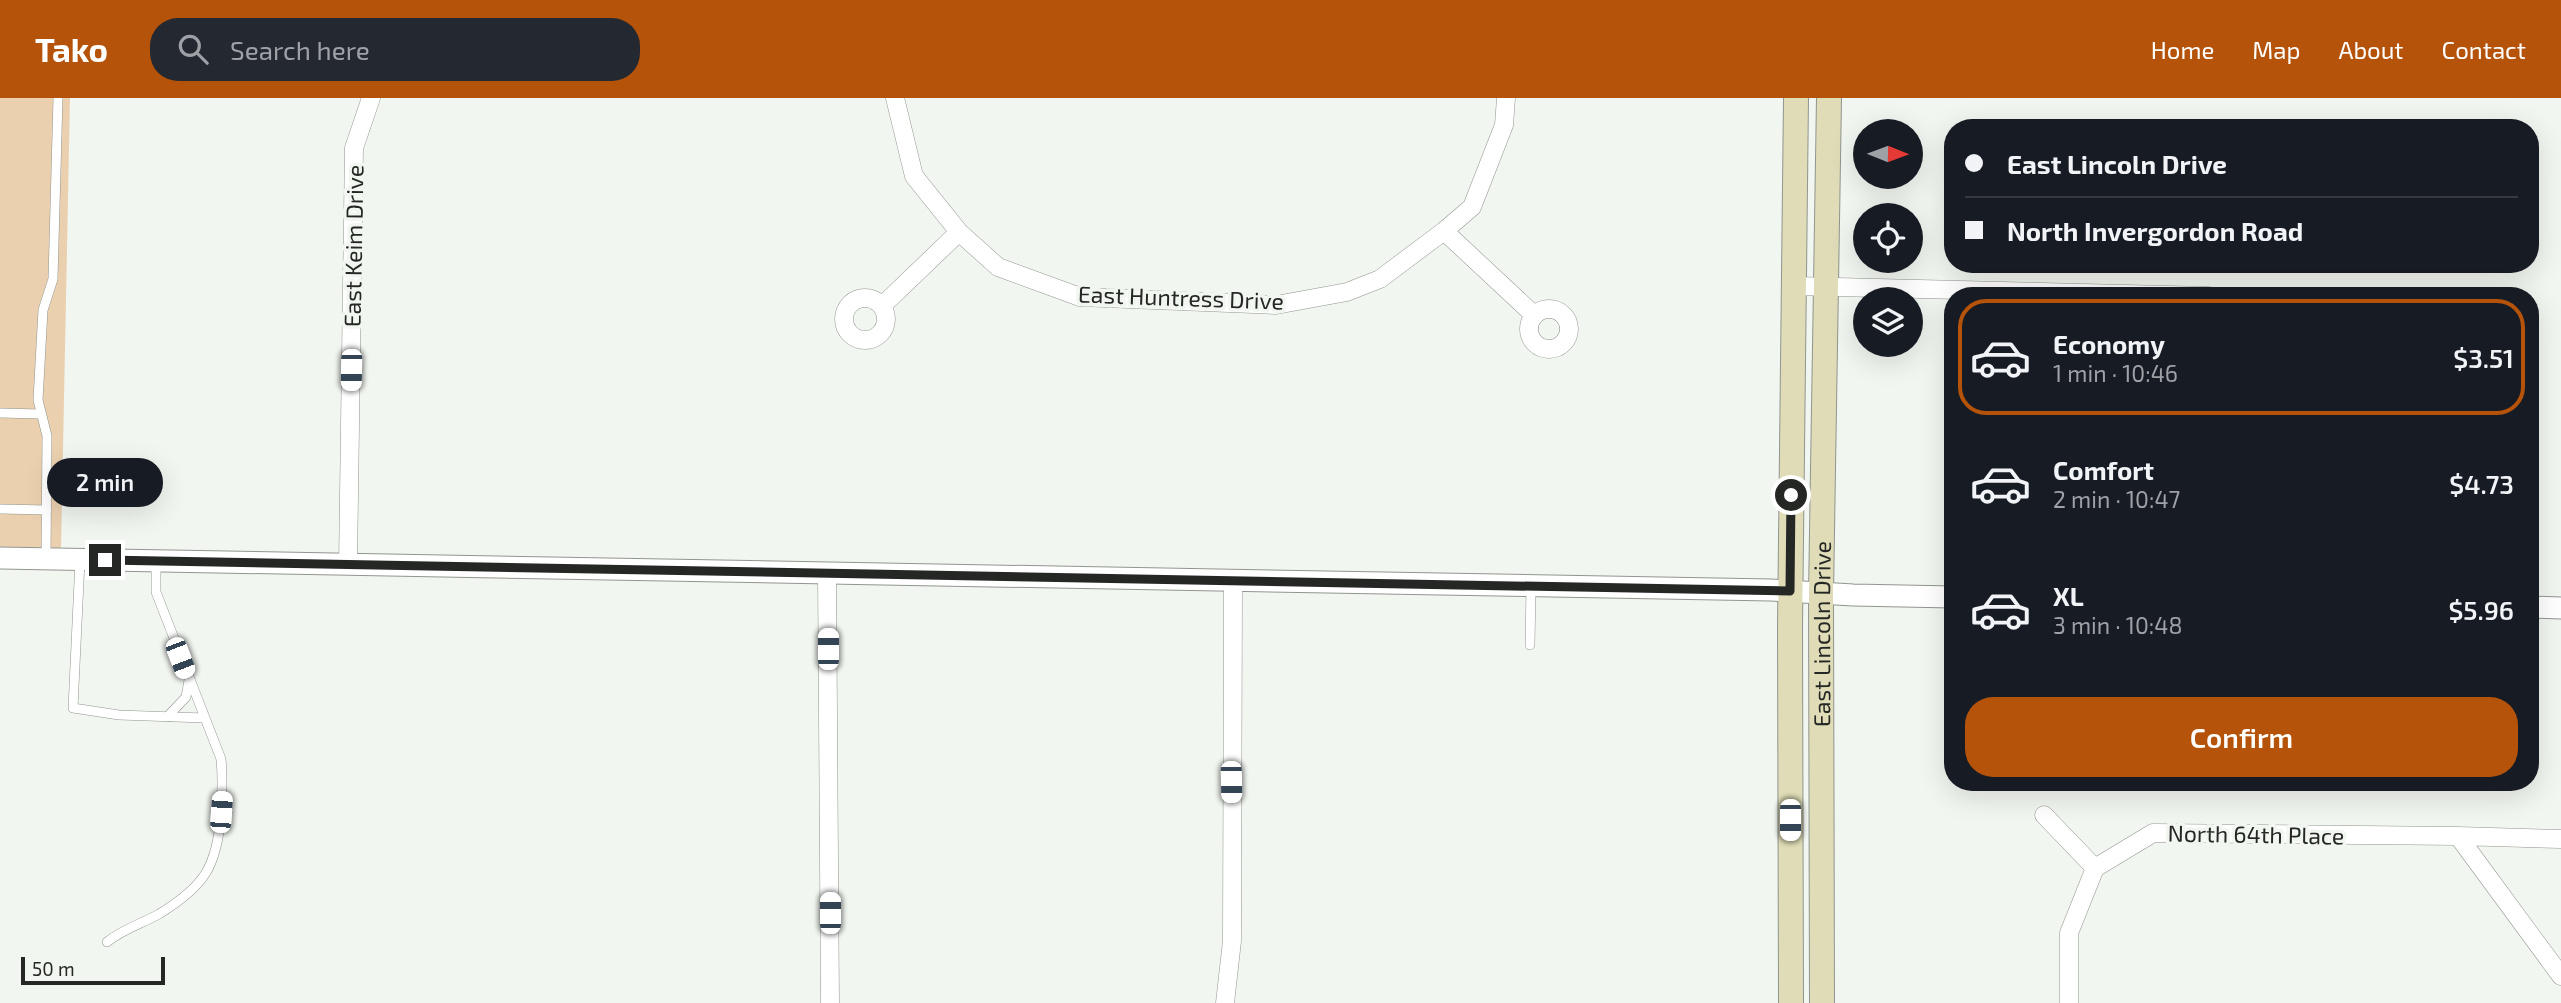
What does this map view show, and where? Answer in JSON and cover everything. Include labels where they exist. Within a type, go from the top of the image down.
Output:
[{"type":"main road","name":"East Lincoln Drive","points":[[1791,1003],[1790,591],[1796,98]]},
{"type":"main road","name":"East Lincoln Drive","points":[[1822,1003],[1822,594],[1829,98]]},
{"type":"main road","points":[[1790,929],[1822,928]]},
{"type":"street","name":"East Keim Drive","points":[[348,565],[354,148],[371,98]]},
{"type":"street","name":"East Huntress Drive","points":[[895,98],[914,176],[959,232],[998,267],[1080,297],[1276,305],[1347,292],[1380,279],[1472,207],[1504,125],[1506,98]]},
{"type":"street","points":[[1444,231],[1534,315]]},
{"type":"street","points":[[882,306],[959,232]]},
{"type":"street","points":[[1794,286],[1944,290]]},
{"type":"street","points":[[0,558],[1233,582],[1531,585],[1944,597]]},
{"type":"street","points":[[827,574],[830,1003]]},
{"type":"street","points":[[1225,1003],[1231,942],[1233,582]]},
{"type":"street","points":[[2539,607],[2561,608]]},
{"type":"street","points":[[2044,815],[2095,868],[2069,933],[2069,1003]]},
{"type":"street","name":"North 64th Place","points":[[2095,868],[2153,833],[2561,839]]},
{"type":"street","points":[[2458,836],[2561,975]]},
{"type":"lane","points":[[46,559],[47,436],[38,400],[43,310],[53,279],[58,98]]},
{"type":"lane","points":[[0,413],[41,414]]},
{"type":"lane","points":[[0,509],[47,510]]},
{"type":"lane","points":[[80,560],[73,708],[119,715],[204,718]]},
{"type":"lane","points":[[107,942],[125,929],[156,915],[195,887],[213,861],[218,846],[223,777],[221,760],[156,593],[156,561]]},
{"type":"lane","points":[[1530,645],[1531,585]]},
{"type":"lane","points":[[167,717],[186,697],[189,680]]},
{"type":"shaded area","points":[[0,98],[70,98],[61,549],[0,548]]},
{"type":"route","points":[[105,560],[1790,591],[1791,495]]}]
